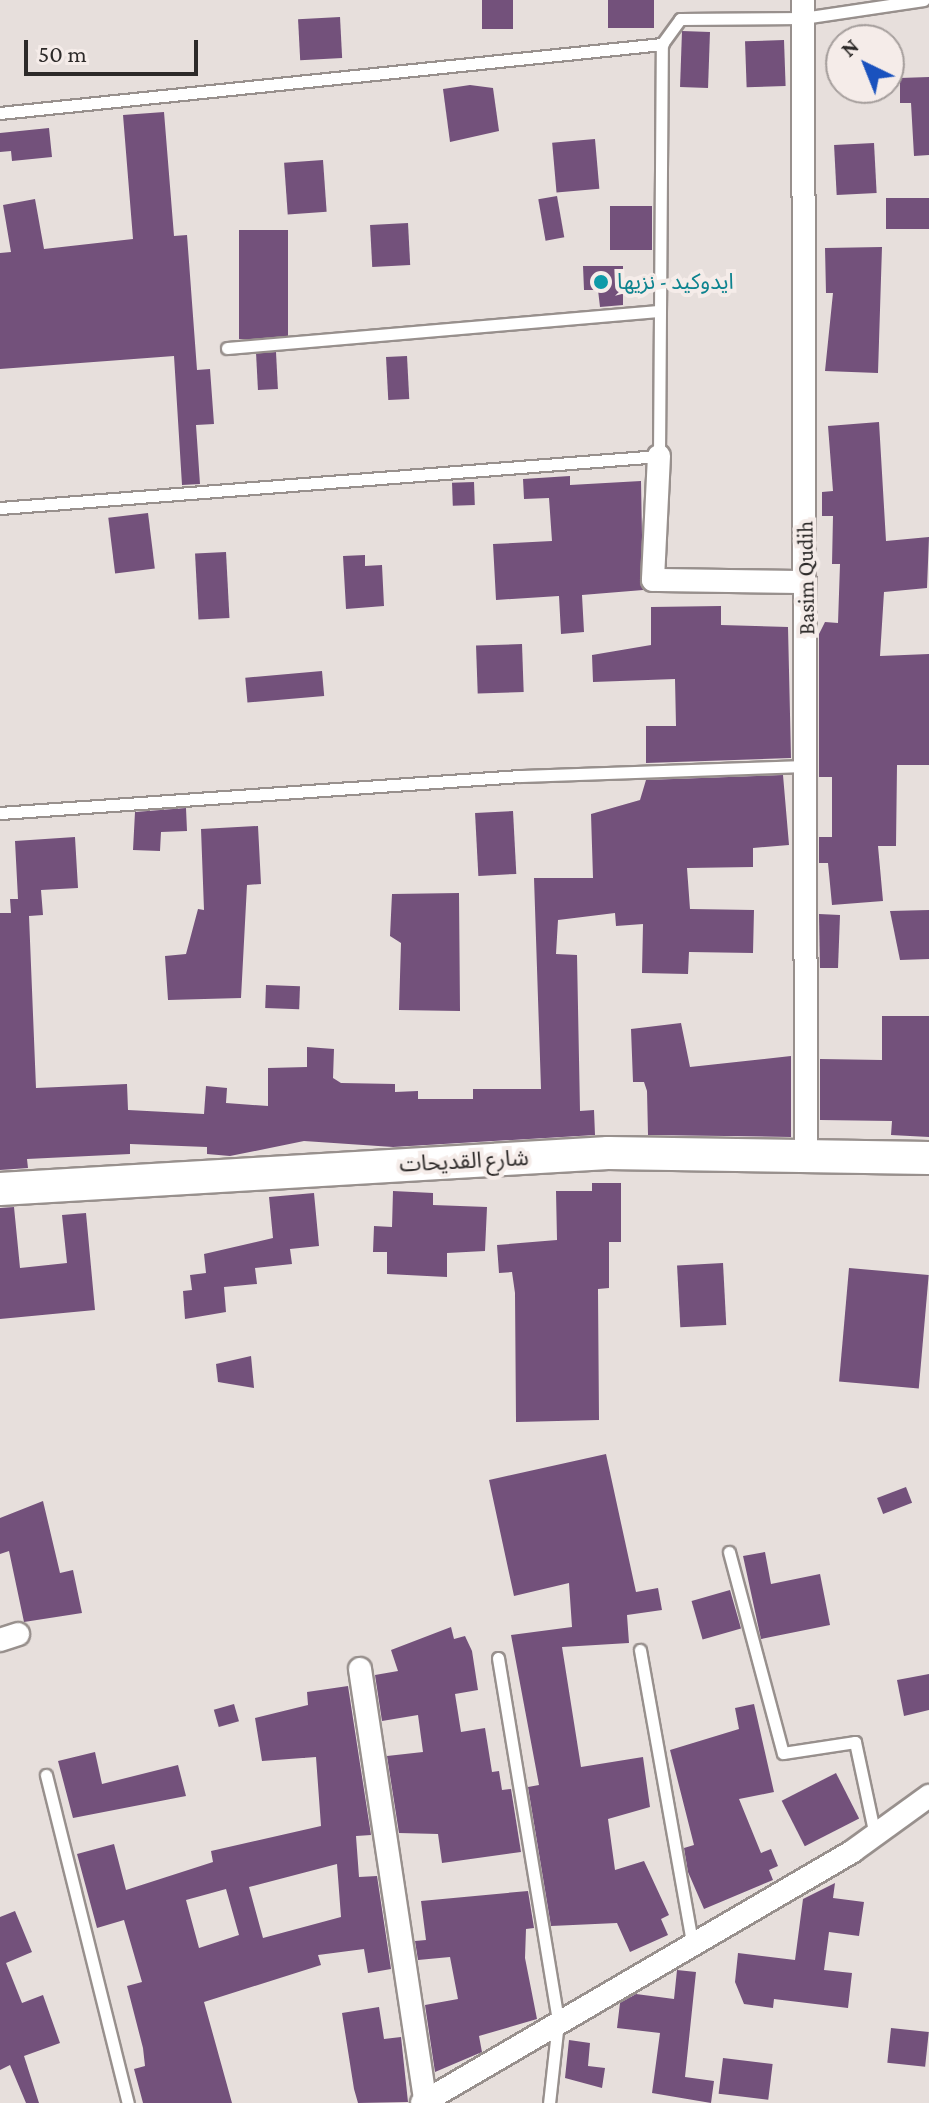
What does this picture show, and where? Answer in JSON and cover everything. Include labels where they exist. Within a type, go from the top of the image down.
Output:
[{"type":"street","name":"Basim Qudih","points":[[803,9],[807,766],[800,961],[806,1157]]},
{"type":"street","points":[[659,456],[653,580],[805,582]]},
{"type":"street","name":"شارع القديحات","points":[[0,1189],[608,1153],[929,1158]]},
{"type":"street","points":[[360,1669],[424,2102],[875,1835],[929,1796]]},
{"type":"lane","points":[[0,508],[659,456],[662,44],[680,19],[924,0]]},
{"type":"lane","points":[[0,113],[662,44]]},
{"type":"lane","points":[[227,348],[658,311]]},
{"type":"lane","points":[[0,813],[545,774],[807,766]]},
{"type":"lane","points":[[729,1552],[783,1753],[855,1742],[875,1835]]},
{"type":"lane","points":[[640,1650],[692,1941]]},
{"type":"lane","points":[[498,1658],[558,2022],[549,2103]]},
{"type":"lane","points":[[46,1775],[128,2103]]},
{"type":"building","points":[[482,0],[513,0],[513,29],[482,29]]},
{"type":"building","points":[[608,0],[654,0],[654,28],[608,28]]},
{"type":"building","points":[[340,17],[342,58],[300,60],[298,19]]},
{"type":"building","points":[[682,31],[710,32],[708,88],[680,87]]},
{"type":"building","points":[[784,40],[786,86],[747,87],[745,41]]},
{"type":"building","points":[[929,77],[929,155],[914,156],[911,103],[905,103],[905,78]]},
{"type":"building","points":[[470,85],[493,88],[499,131],[450,142],[443,89]]},
{"type":"building","points":[[164,112],[174,236],[187,235],[197,370],[210,369],[214,424],[196,425],[200,484],[182,485],[174,356],[0,369],[0,253],[11,252],[3,205],[35,199],[44,249],[133,239],[123,115]]},
{"type":"building","points":[[49,128],[52,157],[12,161],[11,151],[0,152],[0,133]]},
{"type":"building","points":[[595,139],[599,189],[557,193],[552,143]]},
{"type":"building","points":[[874,143],[877,193],[837,195],[834,145]]},
{"type":"building","points":[[323,160],[327,212],[288,215],[284,163]]},
{"type":"building","points":[[557,196],[564,237],[546,241],[538,199]]},
{"type":"building","points":[[886,198],[929,198],[929,229],[886,229]]},
{"type":"building","points":[[610,206],[652,206],[652,250],[610,250]]},
{"type":"building","points":[[408,223],[410,265],[372,267],[370,225]]},
{"type":"building","points":[[239,230],[288,230],[288,339],[239,339]]},
{"type":"building","points":[[882,247],[878,373],[825,371],[833,293],[826,293],[825,248]]},
{"type":"building","points":[[583,266],[623,266],[623,305],[600,307],[598,290],[584,290]]},
{"type":"building","points":[[276,352],[278,389],[258,390],[256,353]]},
{"type":"building","points":[[407,356],[409,399],[388,400],[386,357]]},
{"type":"building","points":[[879,422],[886,541],[929,537],[927,588],[884,592],[880,656],[929,654],[929,765],[897,765],[896,846],[878,846],[883,901],[832,905],[828,863],[819,863],[819,837],[832,837],[832,777],[819,777],[819,634],[825,622],[838,623],[840,564],[832,564],[833,516],[822,516],[822,492],[833,491],[828,426]]},
{"type":"building","points":[[570,476],[570,485],[641,481],[643,590],[582,595],[584,632],[561,634],[559,596],[496,600],[493,544],[552,541],[549,498],[524,499],[523,479]]},
{"type":"building","points":[[474,482],[475,505],[453,506],[452,483]]},
{"type":"building","points":[[148,513],[155,569],[115,573],[108,518]]},
{"type":"building","points":[[226,552],[229,618],[198,620],[195,554]]},
{"type":"building","points":[[365,555],[365,566],[382,565],[384,606],[346,609],[343,556]]},
{"type":"building","points":[[721,606],[721,625],[788,627],[791,758],[646,763],[646,726],[676,726],[675,679],[593,682],[592,655],[651,645],[651,607]]},
{"type":"building","points":[[522,644],[524,692],[478,694],[476,646]]},
{"type":"building","points":[[322,671],[324,696],[247,703],[245,678]]},
{"type":"building","points":[[783,775],[789,845],[753,848],[753,867],[687,868],[690,909],[754,910],[753,953],[689,952],[688,974],[642,973],[643,924],[616,926],[615,913],[558,920],[556,954],[577,955],[580,1111],[594,1110],[595,1135],[393,1147],[304,1141],[230,1156],[207,1154],[207,1147],[130,1144],[130,1154],[27,1159],[28,1168],[0,1170],[0,913],[11,913],[10,899],[18,899],[15,841],[75,837],[78,888],[41,890],[43,915],[29,916],[36,1088],[127,1084],[128,1110],[204,1114],[206,1086],[227,1088],[226,1103],[268,1106],[268,1068],[307,1067],[307,1047],[334,1049],[333,1078],[341,1083],[395,1084],[395,1092],[418,1091],[418,1099],[473,1099],[473,1089],[541,1089],[534,878],[593,878],[591,814],[640,800],[646,780]]},
{"type":"building","points":[[186,808],[187,831],[161,832],[160,851],[133,850],[135,812]]},
{"type":"building","points":[[513,811],[516,874],[478,876],[475,813]]},
{"type":"building","points":[[258,826],[261,884],[247,885],[241,998],[168,1000],[165,956],[186,954],[198,909],[204,910],[201,829]]},
{"type":"building","points":[[459,893],[460,1011],[399,1010],[401,943],[390,936],[392,894]]},
{"type":"building","points":[[929,910],[929,959],[900,960],[890,911]]},
{"type":"building","points":[[819,914],[840,915],[838,968],[820,968]]},
{"type":"building","points":[[266,985],[300,986],[299,1009],[265,1008]]},
{"type":"building","points":[[882,1016],[929,1016],[929,1137],[891,1135],[892,1121],[820,1120],[820,1059],[882,1060]]},
{"type":"building","points":[[681,1023],[690,1067],[791,1056],[791,1137],[648,1135],[647,1091],[644,1082],[633,1082],[631,1029]]},
{"type":"building","points":[[592,1183],[621,1183],[621,1242],[609,1242],[609,1288],[598,1289],[599,1420],[516,1422],[515,1293],[512,1272],[499,1273],[497,1245],[557,1240],[556,1191],[592,1191]]},
{"type":"building","points":[[393,1191],[433,1193],[433,1205],[487,1207],[485,1251],[447,1253],[447,1277],[387,1274],[387,1252],[373,1252],[374,1226],[392,1227]]},
{"type":"building","points":[[314,1193],[319,1246],[290,1249],[292,1264],[255,1268],[257,1284],[224,1287],[226,1312],[185,1319],[183,1291],[192,1290],[190,1275],[206,1273],[204,1254],[273,1238],[269,1197]]},
{"type":"building","points":[[14,1207],[20,1268],[67,1263],[62,1215],[86,1213],[95,1310],[0,1319],[0,1208]]},
{"type":"building","points":[[723,1263],[726,1325],[680,1327],[677,1265]]},
{"type":"building","points":[[849,1268],[929,1275],[919,1389],[839,1382]]},
{"type":"building","points":[[251,1356],[254,1388],[218,1382],[216,1364]]},
{"type":"building","points":[[606,1454],[636,1592],[658,1588],[662,1610],[627,1615],[629,1643],[562,1647],[581,1767],[643,1757],[650,1807],[608,1819],[615,1870],[644,1861],[669,1915],[661,1919],[668,1935],[630,1952],[617,1923],[551,1926],[528,1787],[539,1785],[511,1635],[572,1627],[569,1583],[514,1596],[489,1480]]},
{"type":"building","points":[[906,1487],[912,1503],[883,1514],[877,1498]]},
{"type":"building","points":[[43,1501],[60,1573],[73,1570],[82,1613],[24,1622],[9,1551],[0,1554],[0,1518]]},
{"type":"building","points":[[765,1552],[771,1584],[820,1574],[830,1625],[761,1639],[743,1556]]},
{"type":"building","points":[[730,1590],[741,1628],[703,1639],[692,1601]]},
{"type":"building","points":[[451,1627],[454,1639],[465,1636],[472,1651],[478,1690],[455,1694],[461,1732],[485,1728],[492,1772],[499,1771],[502,1790],[511,1789],[521,1852],[442,1863],[438,1834],[399,1833],[387,1756],[423,1752],[418,1715],[382,1721],[375,1675],[398,1671],[391,1650]]},
{"type":"building","points":[[929,1674],[929,1710],[904,1716],[897,1680]]},
{"type":"building","points":[[348,1686],[371,1835],[356,1836],[359,1877],[377,1876],[391,1969],[368,1973],[364,1949],[318,1955],[321,1965],[204,2002],[232,2103],[143,2103],[134,2069],[145,2066],[143,2048],[127,1986],[142,1982],[124,1920],[97,1928],[77,1854],[114,1844],[126,1890],[213,1862],[211,1851],[321,1826],[316,1757],[262,1761],[255,1718],[308,1705],[307,1692]],"holes":[[[337,1864],[341,1917],[263,1938],[249,1887]],[[226,1889],[239,1935],[199,1948],[186,1900]]]},
{"type":"building","points":[[234,1704],[239,1721],[219,1727],[214,1710]]},
{"type":"building","points":[[754,1704],[774,1792],[739,1799],[761,1853],[771,1849],[778,1866],[769,1870],[773,1880],[704,1909],[688,1872],[684,1848],[694,1845],[670,1750],[739,1729],[735,1708]]},
{"type":"building","points":[[95,1752],[102,1784],[178,1765],[186,1796],[73,1818],[58,1761]]},
{"type":"building","points":[[836,1773],[859,1818],[805,1846],[782,1801]]},
{"type":"building","points":[[835,1883],[833,1898],[864,1902],[859,1936],[829,1932],[824,1970],[852,1973],[848,2008],[774,1999],[773,2008],[744,2004],[735,1982],[738,1953],[795,1960],[803,1899]]},
{"type":"building","points":[[528,1891],[534,1928],[526,1929],[525,1958],[537,2019],[479,2036],[482,2052],[435,2072],[425,2005],[458,1999],[450,1957],[418,1960],[415,1941],[426,1940],[421,1901]]},
{"type":"building","points":[[15,1911],[32,1952],[6,1963],[22,2003],[43,1995],[60,2043],[24,2056],[39,2103],[26,2103],[10,2065],[0,2070],[0,1917]]},
{"type":"building","points":[[677,1970],[696,1972],[685,2077],[714,2081],[711,2103],[652,2093],[660,2033],[617,2028],[620,2003],[636,1994],[674,1999]]},
{"type":"building","points":[[379,2007],[384,2039],[401,2037],[408,2102],[358,2103],[342,2013]]},
{"type":"building","points":[[891,2028],[929,2032],[925,2067],[887,2063]]},
{"type":"building","points":[[569,2040],[590,2043],[588,2066],[605,2068],[602,2088],[565,2078]]},
{"type":"building","points":[[723,2058],[773,2064],[768,2100],[719,2094]]},
{"type":"place","name":"ايدوكيد - نزيها","points":[[601,282]]}]
